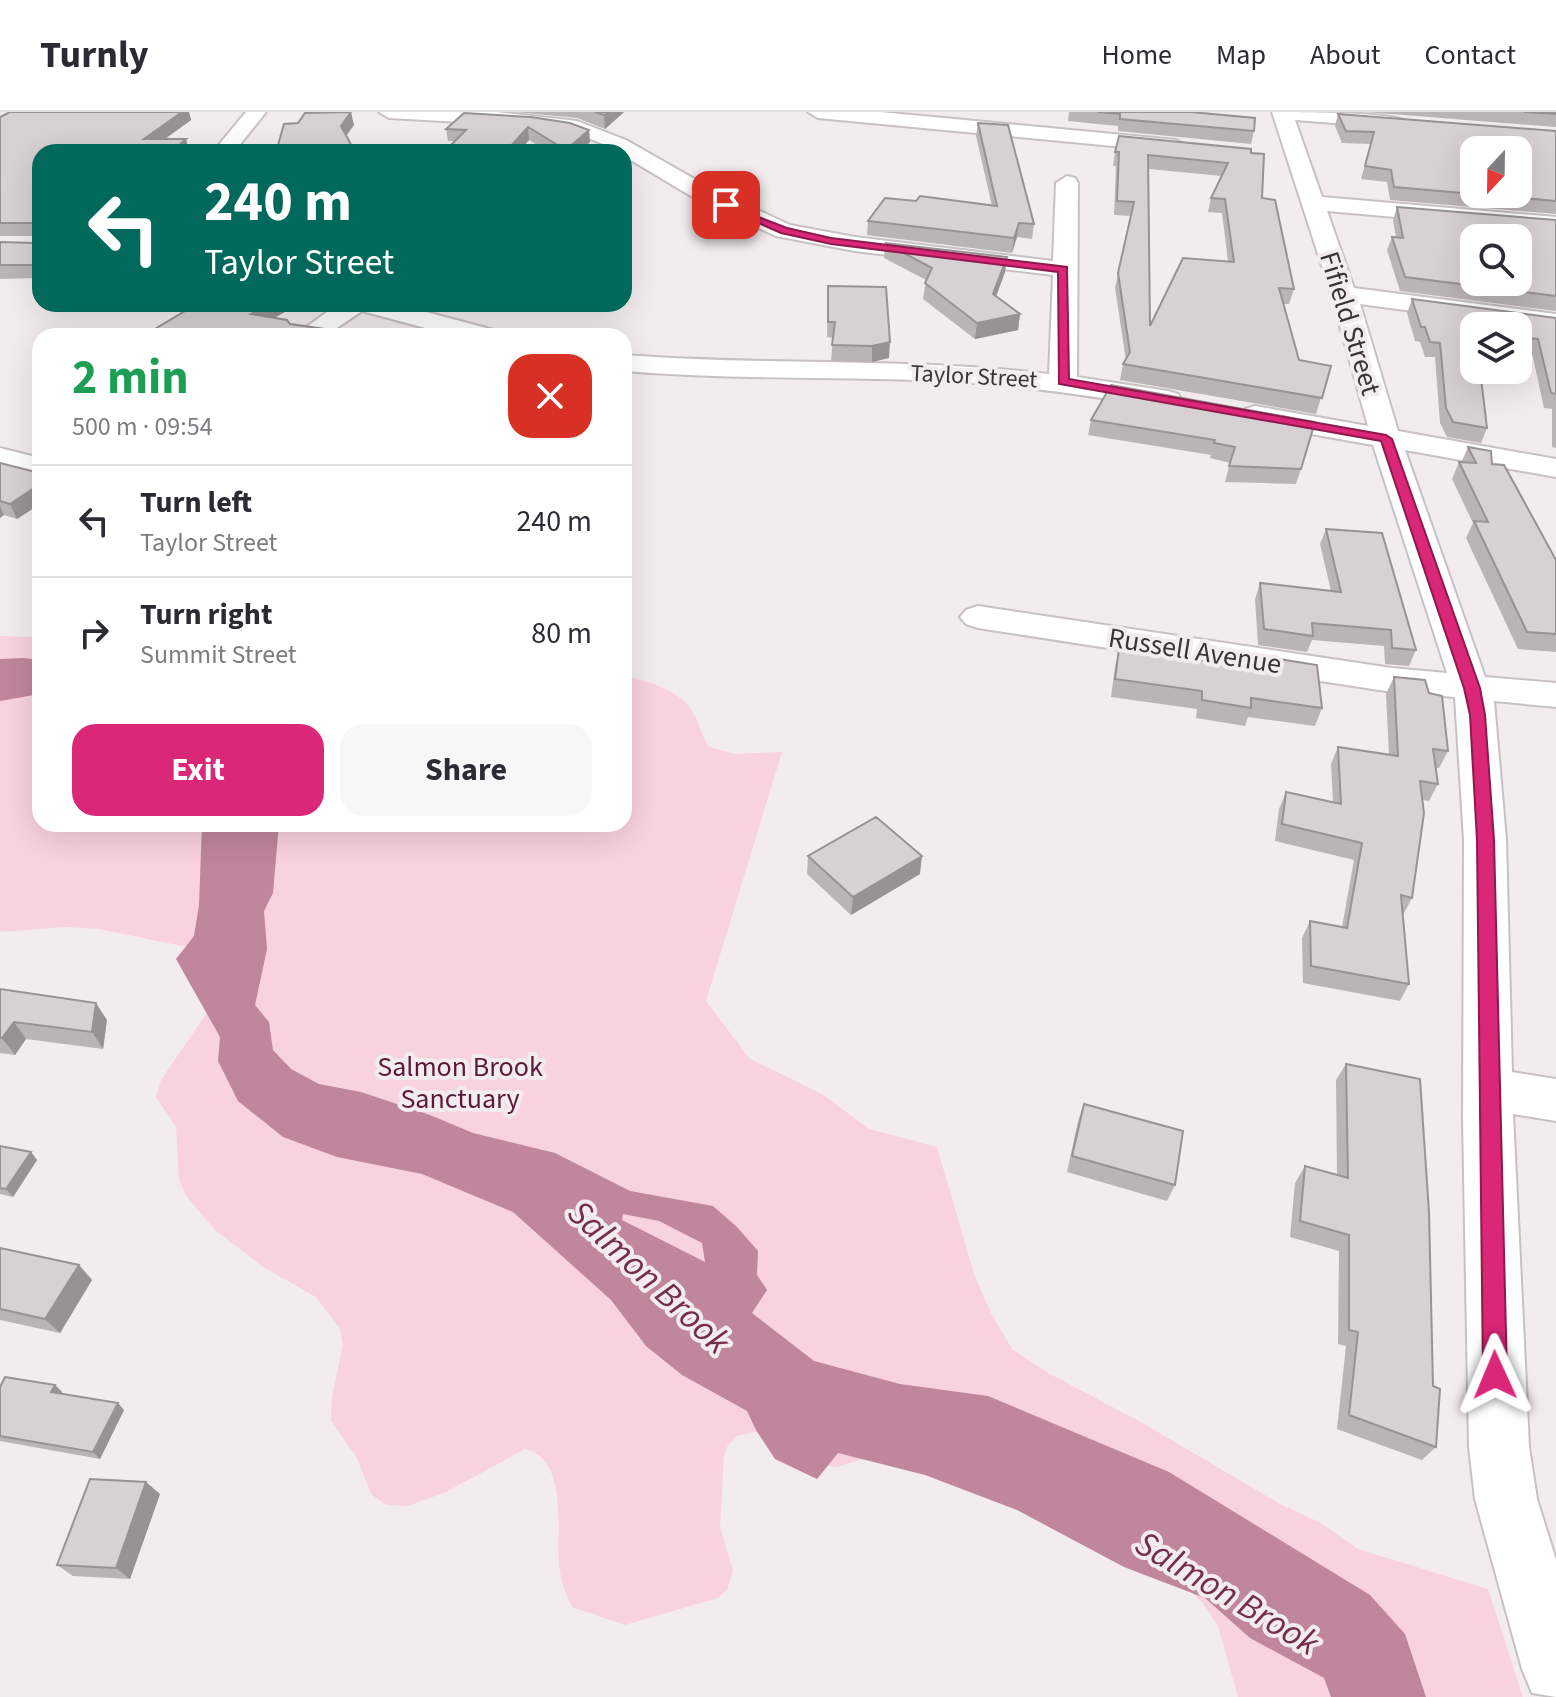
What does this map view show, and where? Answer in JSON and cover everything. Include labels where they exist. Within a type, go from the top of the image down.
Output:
[{"type":"street","points":[[230,144],[256,112]]},
{"type":"street","points":[[389,112],[539,116],[619,144]]},
{"type":"street","points":[[818,112],[1190,148]]},
{"type":"street","points":[[1282,113],[1417,124]]},
{"type":"street","name":"Fifield Street","points":[[1282,113],[1290,157],[1314,203],[1386,439],[1472,688],[1477,715],[1485,840],[1499,1447],[1506,1499],[1556,1669]]},
{"type":"street","points":[[632,152],[704,194],[784,231],[855,244],[1063,269]]},
{"type":"street","points":[[1063,381],[1067,183]]},
{"type":"street","points":[[1314,203],[1556,224]]},
{"type":"street","points":[[1344,294],[1556,322]]},
{"type":"street","points":[[319,328],[343,312]]},
{"type":"street","points":[[396,312],[456,328]]},
{"type":"street","name":"Taylor Street","points":[[632,364],[689,368],[948,373],[1063,381],[1201,406]]},
{"type":"street","points":[[1232,411],[1556,468]]},
{"type":"street","points":[[0,457],[32,465]]},
{"type":"street","name":"Russell Avenue","points":[[978,617],[1392,680],[1556,695]]},
{"type":"street","points":[[1489,1089],[1556,1100]]},
{"type":"green space","name":"Salmon Brook Sanctuary","points":[[0,636],[32,637],[32,832],[632,832],[632,678],[671,692],[692,711],[709,747],[735,754],[782,752],[706,1001],[750,1059],[822,1094],[869,1129],[937,1147],[974,1274],[991,1313],[1012,1349],[1050,1374],[1141,1422],[1280,1504],[1321,1523],[1358,1549],[1488,1589],[1523,1697],[1238,1697],[1218,1626],[1202,1602],[1151,1556],[874,1455],[837,1467],[822,1465],[768,1429],[737,1436],[728,1445],[724,1457],[720,1527],[733,1571],[727,1590],[718,1598],[625,1625],[572,1607],[559,1565],[559,1516],[554,1482],[539,1456],[525,1449],[446,1492],[408,1506],[386,1505],[371,1494],[357,1458],[331,1421],[332,1396],[343,1345],[340,1329],[316,1297],[263,1267],[215,1230],[186,1196],[179,1180],[176,1127],[156,1097],[161,1080],[208,1011],[187,947],[99,929],[64,927],[0,932]]},
{"type":"water","points":[[0,659],[32,659],[32,695],[0,701]]},
{"type":"water","name":"Salmon Brook","points":[[202,832],[278,832],[273,893],[264,911],[267,949],[255,1005],[269,1022],[273,1050],[291,1069],[319,1084],[361,1092],[473,1133],[555,1153],[630,1191],[713,1206],[758,1251],[757,1275],[767,1290],[752,1313],[814,1361],[900,1384],[988,1396],[1169,1472],[1370,1595],[1405,1634],[1426,1697],[1331,1697],[1324,1678],[1250,1638],[1205,1598],[1124,1567],[1017,1510],[925,1475],[838,1453],[817,1479],[775,1459],[747,1411],[682,1375],[646,1346],[611,1300],[513,1212],[422,1174],[337,1157],[283,1137],[238,1101],[218,1061],[220,1037],[176,959],[194,936],[199,905]],"holes":[[[623,1214],[659,1221],[702,1243],[705,1262],[622,1220]]]},
{"type":"building","points":[[10,112],[182,112],[144,139],[186,139],[180,144],[32,144],[32,223],[0,223],[0,117]]},
{"type":"building","points":[[351,112],[341,126],[351,144],[278,144],[284,124],[298,123],[305,113]]},
{"type":"building","points":[[1098,112],[1191,112],[1255,118],[1254,131],[1120,119],[1120,114]]},
{"type":"building","points":[[464,113],[531,117],[570,123],[589,130],[573,144],[556,144],[528,127],[512,144],[452,144],[466,130],[446,129]]},
{"type":"building","points":[[1338,114],[1556,131],[1556,201],[1532,199],[1532,136],[1460,136],[1460,193],[1394,187],[1391,170],[1365,166],[1374,132],[1346,131]]},
{"type":"building","points":[[978,123],[1008,125],[1034,224],[1019,223],[1014,238],[868,221],[885,198],[916,201],[920,196],[997,206]]},
{"type":"building","points":[[1119,136],[1251,149],[1251,153],[1264,154],[1262,198],[1275,200],[1294,289],[1279,288],[1299,360],[1331,366],[1322,398],[1123,364],[1130,352],[1118,273],[1134,202],[1117,201],[1119,152],[1115,152]],"holes":[[[1148,155],[1228,163],[1211,198],[1225,199],[1234,262],[1183,258],[1150,326]]]},
{"type":"building","points":[[1397,207],[1556,220],[1556,296],[1532,293],[1532,224],[1460,224],[1460,284],[1405,277],[1392,237],[1403,238]]},
{"type":"building","points":[[0,242],[32,243],[32,265],[0,265]]},
{"type":"building","points":[[885,243],[1007,257],[993,294],[1020,314],[977,323],[925,283],[932,268]]},
{"type":"building","points":[[828,286],[886,287],[890,342],[872,346],[832,345],[835,322],[828,322]]},
{"type":"building","points":[[1412,299],[1511,312],[1460,312],[1460,384],[1482,384],[1487,428],[1453,422],[1446,408],[1440,343],[1430,342],[1425,327],[1421,327]]},
{"type":"building","points":[[184,312],[254,312],[251,314],[318,328],[156,328]]},
{"type":"building","points":[[1532,315],[1556,318],[1556,394],[1551,393],[1538,339],[1532,338]]},
{"type":"building","points":[[1111,385],[1315,422],[1301,469],[1229,466],[1235,447],[1214,443],[1215,440],[1091,420]]},
{"type":"building","points":[[1468,447],[1491,451],[1492,464],[1504,465],[1556,560],[1556,634],[1527,632],[1474,521],[1488,522],[1459,462],[1476,463]]},
{"type":"building","points":[[0,463],[32,471],[32,489],[10,504],[0,501]]},
{"type":"building","points":[[1326,529],[1382,533],[1416,650],[1392,648],[1391,630],[1312,623],[1313,636],[1264,629],[1260,583],[1341,592]]},
{"type":"building","points":[[1119,649],[1267,669],[1266,657],[1317,665],[1322,708],[1251,698],[1251,708],[1202,700],[1202,691],[1115,679]]},
{"type":"building","points":[[1394,677],[1425,680],[1429,693],[1442,696],[1448,751],[1433,749],[1438,784],[1420,781],[1424,813],[1412,898],[1401,895],[1409,984],[1311,966],[1310,921],[1347,928],[1362,843],[1282,824],[1286,792],[1341,804],[1338,747],[1398,756]]},
{"type":"building","points":[[876,817],[922,856],[853,897],[808,856]]},
{"type":"building","points":[[0,989],[96,1003],[92,1032],[14,1022],[0,1038]]},
{"type":"building","points":[[1346,1064],[1420,1079],[1429,1212],[1433,1386],[1440,1389],[1436,1447],[1349,1415],[1358,1332],[1349,1330],[1349,1235],[1300,1221],[1305,1166],[1348,1178]]},
{"type":"building","points":[[1084,1104],[1183,1131],[1175,1185],[1072,1156]]},
{"type":"building","points":[[0,1146],[31,1152],[6,1189],[0,1188]]},
{"type":"building","points":[[0,1248],[79,1265],[45,1319],[0,1309]]},
{"type":"building","points":[[5,1377],[55,1385],[51,1392],[118,1403],[93,1452],[0,1436],[0,1387]]},
{"type":"building","points":[[90,1479],[146,1482],[116,1568],[57,1565]]},
{"type":"route","points":[[726,205],[784,231],[831,241],[1063,269],[1063,381],[1386,439],[1472,688],[1477,715],[1485,840],[1495,1375]]}]
